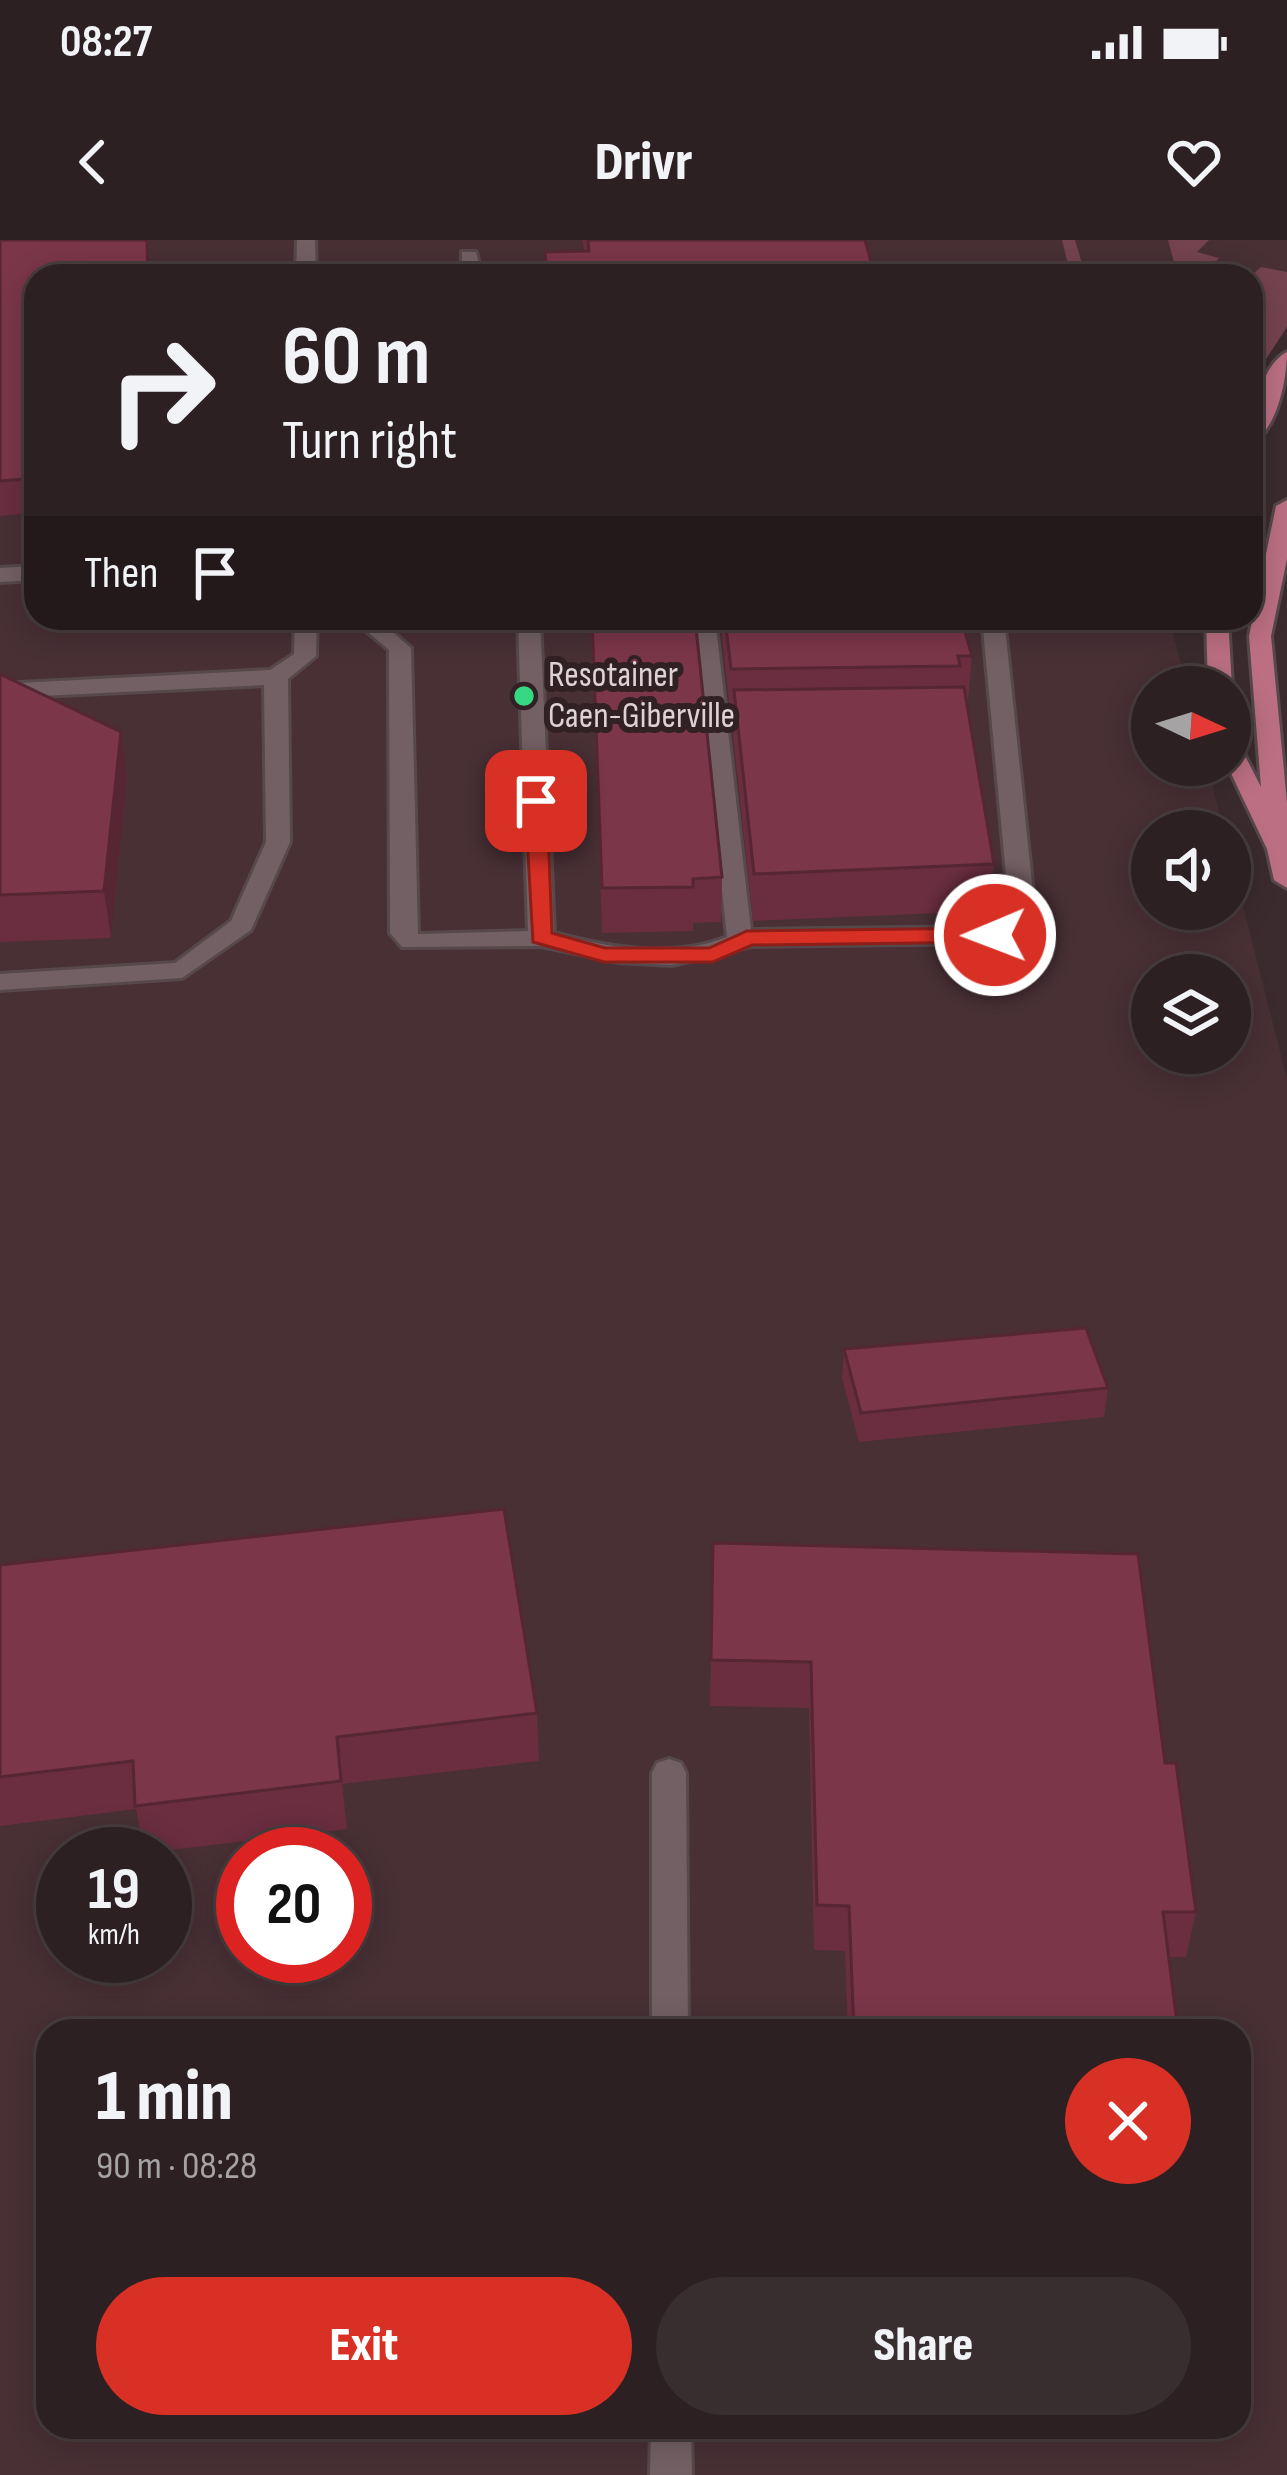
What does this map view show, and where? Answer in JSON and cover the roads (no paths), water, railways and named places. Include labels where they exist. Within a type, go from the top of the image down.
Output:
[{"type":"main road","points":[[1263,410],[1287,358]]},
{"type":"main road","points":[[1263,622],[1287,506]]},
{"type":"main road","points":[[1217,630],[1219,666]]},
{"type":"main road","points":[[1261,630],[1279,850],[1287,880]]},
{"type":"main road","points":[[1249,786],[1279,850]]},
{"type":"street","points":[[0,691],[276,677],[305,656],[306,630]]},
{"type":"street","points":[[378,630],[400,647],[402,661],[403,933],[411,941],[541,938],[626,955],[713,955],[747,938],[995,935],[1023,921],[993,720],[993,630]]},
{"type":"street","points":[[529,630],[541,938]]},
{"type":"street","points":[[707,630],[727,724],[737,933],[747,938]]},
{"type":"street","points":[[0,982],[182,970],[242,925],[278,842],[276,677]]},
{"type":"street","points":[[669,1773],[670,2019]]},
{"type":"street","points":[[670,2475],[671,2439]]},
{"type":"place","name":"Resotainer Caen-Giberville","points":[[524,696]]}]
